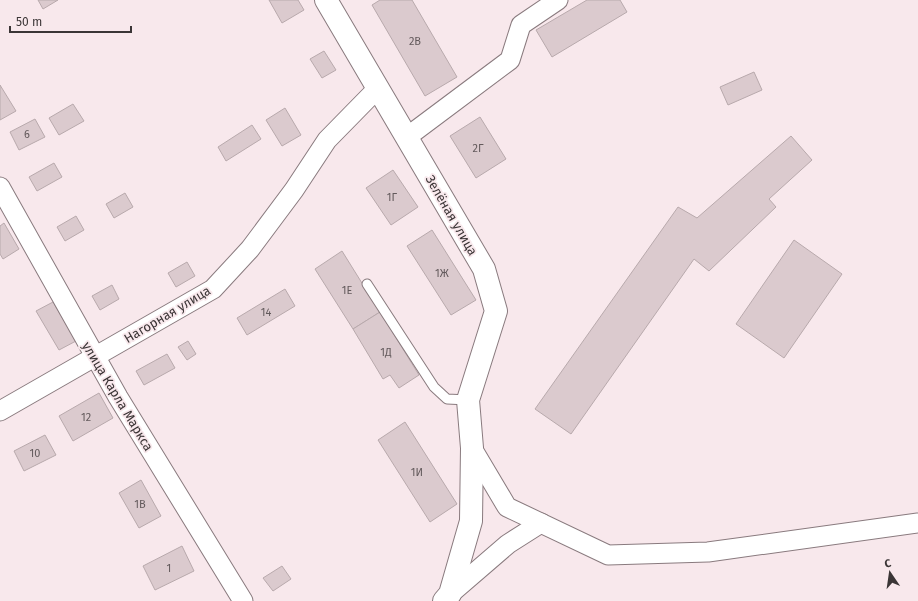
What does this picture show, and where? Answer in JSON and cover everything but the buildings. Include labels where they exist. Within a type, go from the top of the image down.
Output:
[{"type":"street","name":"Зелёная улица","points":[[326,0],[484,269],[496,311],[468,400],[472,448],[472,522],[447,598]]},
{"type":"street","points":[[407,137],[510,60],[521,25],[558,0]]},
{"type":"street","name":"Нагорная улица","points":[[0,411],[213,289],[250,249],[294,190],[327,140],[378,88]]},
{"type":"street","name":"улица Карла Маркса","points":[[0,187],[118,397],[243,601]]},
{"type":"street","points":[[472,448],[507,507],[608,555],[708,552],[918,523]]},
{"type":"street","points":[[447,598],[508,544],[541,523]]},
{"type":"lane","points":[[367,284],[434,387],[447,399],[468,400]]}]
